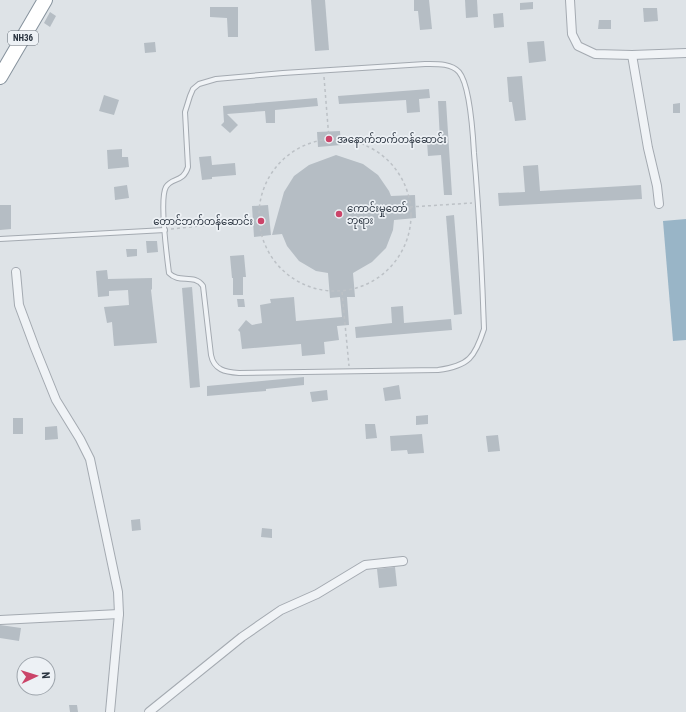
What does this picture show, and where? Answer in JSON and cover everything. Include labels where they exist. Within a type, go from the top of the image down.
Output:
[{"type":"highway","name":"NH36","points":[[0,77],[45,0]]},
{"type":"street","points":[[570,0],[572,34],[578,46],[595,54],[632,55],[686,53]]},
{"type":"street","points":[[632,55],[648,148],[657,186],[659,204]]},
{"type":"street","points":[[16,272],[19,305],[35,348],[56,400],[80,438],[90,459],[118,592],[119,614],[110,712]]},
{"type":"street","points":[[150,712],[242,637],[281,610],[317,594],[365,565],[403,561]]},
{"type":"street","points":[[0,620],[119,614]]},
{"type":"lane","points":[[425,64],[451,67],[459,72],[464,80],[470,109],[478,202],[484,329],[473,356],[463,364],[453,368],[438,370],[239,374],[220,370],[215,365],[211,355],[203,286],[196,279],[176,278],[169,273],[163,193],[169,183],[181,178],[185,174],[188,167],[185,112],[190,96],[194,88],[199,84],[216,79],[425,64]]},
{"type":"lane","points":[[0,239],[165,230]]},
{"type":"path","points":[[324,71],[329,139]]},
{"type":"path","points":[[339,138],[364,144],[386,158],[402,178],[408,194],[410,207],[410,228],[402,252],[387,272],[366,286],[342,292],[317,290],[294,280],[276,264],[263,242],[259,220],[262,193],[272,171],[290,152],[314,141],[329,139],[339,138]]},
{"type":"path","points":[[410,207],[478,202]]},
{"type":"path","points":[[165,230],[259,220]]},
{"type":"path","points":[[342,292],[350,372]]},
{"type":"water","points":[[686,219],[686,340],[673,341],[663,221]]},
{"type":"building","points":[[311,0],[325,0],[329,50],[315,51]]},
{"type":"building","points":[[414,0],[429,0],[432,29],[420,30],[418,11],[414,11]]},
{"type":"building","points":[[465,0],[477,0],[478,17],[466,18]]},
{"type":"building","points":[[533,2],[533,9],[520,10],[520,3]]},
{"type":"building","points":[[210,7],[238,7],[238,37],[228,37],[227,18],[210,17]]},
{"type":"building","points":[[643,8],[657,8],[658,21],[644,22]]},
{"type":"building","points":[[50,12],[56,16],[50,27],[44,23]]},
{"type":"building","points":[[503,13],[504,27],[494,28],[493,14]]},
{"type":"building","points":[[599,20],[611,20],[611,29],[598,29]]},
{"type":"building","points":[[544,41],[546,61],[529,63],[527,42]]},
{"type":"building","points":[[155,42],[156,52],[145,53],[144,43]]},
{"type":"building","points":[[522,76],[526,120],[515,121],[512,102],[509,102],[507,77]]},
{"type":"building","points":[[429,89],[430,98],[419,99],[420,112],[407,113],[406,100],[339,104],[338,96]]},
{"type":"building","points":[[104,95],[119,100],[114,115],[99,111]]},
{"type":"building","points":[[317,98],[318,106],[275,110],[275,123],[266,123],[265,111],[227,114],[238,125],[230,133],[221,125],[224,122],[223,106]]},
{"type":"building","points":[[438,101],[446,101],[452,195],[444,195],[441,155],[428,156],[427,142],[440,141]]},
{"type":"building","points":[[680,103],[680,113],[673,113],[673,104]]},
{"type":"building","name":"အနောက်ဘက်တန်ဆောင်း","points":[[340,131],[341,145],[318,147],[317,132]]},
{"type":"building","points":[[122,149],[122,157],[128,157],[129,167],[108,169],[107,150]]},
{"type":"building","points":[[336,155],[363,164],[378,175],[391,196],[415,195],[416,218],[394,220],[393,230],[386,248],[372,262],[353,273],[355,297],[347,297],[349,325],[337,326],[339,340],[324,342],[325,354],[302,356],[301,344],[242,349],[240,332],[238,330],[246,320],[252,325],[262,323],[260,305],[271,303],[270,299],[294,297],[296,321],[342,317],[340,297],[330,298],[328,273],[316,271],[299,261],[287,246],[282,234],[272,235],[284,192],[294,176],[309,165]]},
{"type":"building","points":[[211,156],[212,165],[235,163],[236,175],[212,177],[212,179],[202,180],[199,157]]},
{"type":"building","points":[[538,165],[540,191],[641,185],[642,199],[499,206],[498,193],[525,192],[523,166]]},
{"type":"building","points":[[127,185],[129,198],[115,200],[114,187]]},
{"type":"building","points":[[0,205],[11,205],[11,229],[0,230]]},
{"type":"building","name":"တောင်ဘက်တန်ဆောင်း","points":[[268,205],[271,235],[254,237],[252,206]]},
{"type":"building","points":[[454,215],[462,314],[454,315],[446,216]]},
{"type":"building","points":[[146,241],[157,241],[158,252],[147,253]]},
{"type":"building","points":[[126,249],[137,249],[137,256],[127,257]]},
{"type":"building","points":[[244,255],[246,277],[243,277],[243,295],[233,295],[233,278],[230,256]]},
{"type":"building","points":[[107,270],[108,279],[152,278],[151,290],[157,343],[114,346],[112,322],[107,323],[104,307],[129,305],[128,290],[109,291],[109,296],[98,297],[96,271]]},
{"type":"building","points":[[192,287],[200,387],[190,388],[182,288]]},
{"type":"building","points":[[237,299],[244,299],[245,307],[238,307]]},
{"type":"building","points":[[403,306],[404,323],[451,319],[452,330],[356,338],[355,327],[392,323],[391,307]]},
{"type":"building","points":[[304,377],[304,385],[266,389],[266,391],[207,396],[207,386]]},
{"type":"building","points":[[399,385],[401,399],[385,401],[383,388]]},
{"type":"building","points":[[327,390],[328,400],[312,402],[310,392]]},
{"type":"building","points":[[428,415],[428,424],[416,425],[416,416]]},
{"type":"building","points":[[13,418],[23,418],[23,434],[13,434]]},
{"type":"building","points":[[365,424],[375,424],[377,438],[366,439]]},
{"type":"building","points":[[57,426],[58,439],[45,440],[45,427]]},
{"type":"building","points":[[422,434],[424,453],[408,454],[407,450],[391,451],[390,436]]},
{"type":"building","points":[[498,435],[500,451],[488,452],[486,436]]},
{"type":"building","points":[[140,519],[141,530],[132,531],[131,520]]},
{"type":"building","points":[[262,528],[272,529],[272,538],[261,537]]},
{"type":"building","points":[[395,567],[397,586],[379,588],[377,569]]},
{"type":"building","points":[[0,625],[21,628],[19,641],[0,638]]},
{"type":"building","points":[[69,705],[77,705],[78,712],[70,712]]},
{"type":"place","name":"အနောက်ဘက်တန်ဆောင်း","points":[[329,139]]},
{"type":"place","name":"ကောင်းမှုတော် ဘုရား","points":[[339,214]]},
{"type":"place","name":"တောင်ဘက်တန်ဆောင်း","points":[[261,221]]}]
